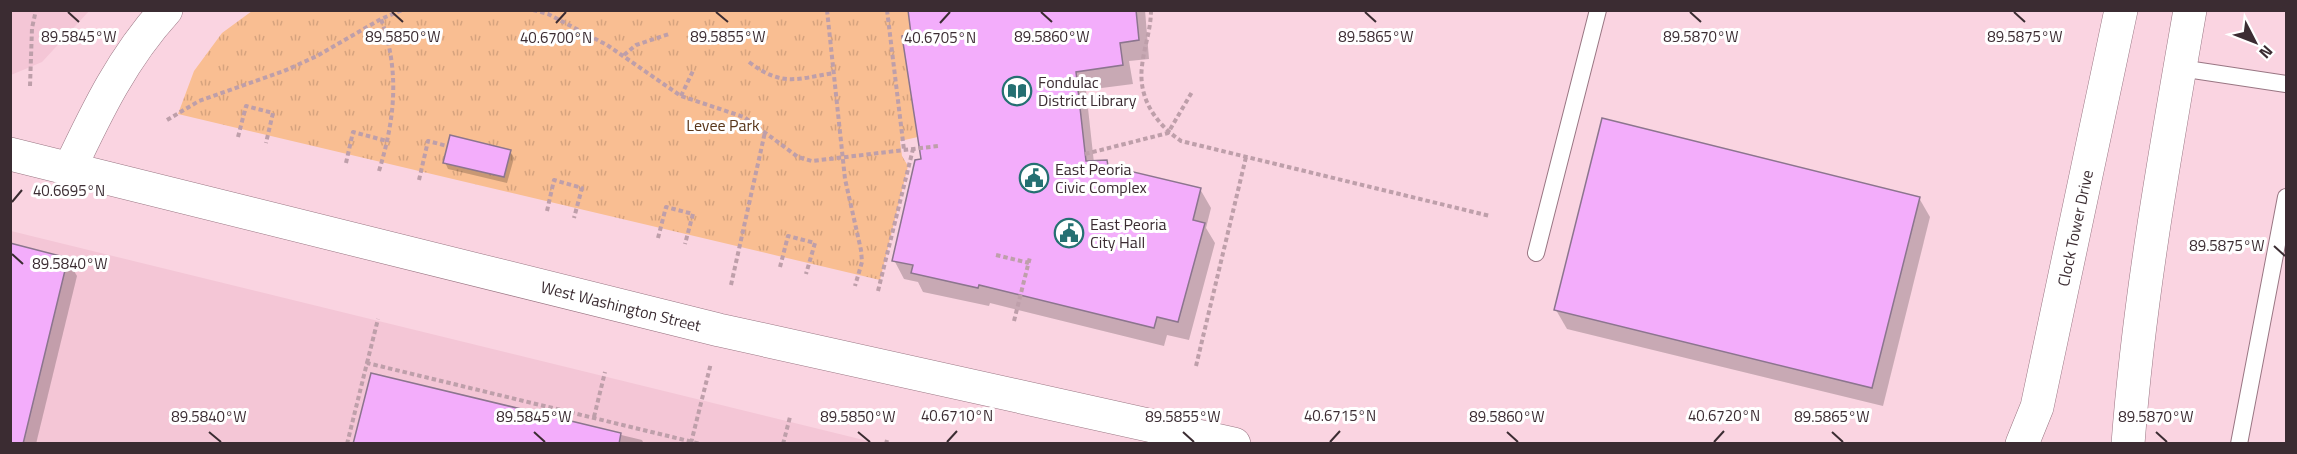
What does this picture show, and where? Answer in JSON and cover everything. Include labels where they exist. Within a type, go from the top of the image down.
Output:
[{"type":"street","points":[[70,168],[101,102],[141,38],[166,10]]},
{"type":"street","name":"Clock Tower Drive","points":[[2022,444],[2037,407],[2121,10]]},
{"type":"street","points":[[2128,444],[2133,373],[2162,171],[2190,10]]},
{"type":"street","name":"West Washington Street","points":[[10,154],[719,330],[1174,437],[1234,444]]},
{"type":"lane","points":[[1536,253],[1598,10]]},
{"type":"lane","points":[[2180,68],[2286,84]]},
{"type":"lane","points":[[2239,444],[2286,197]]},
{"type":"path","points":[[30,86],[32,28],[36,10]]},
{"type":"path","points":[[167,120],[199,101],[284,71],[317,56],[381,19],[402,10]]},
{"type":"path","points":[[533,10],[548,14],[580,30],[624,56],[681,96],[731,111],[765,132],[798,157],[812,161],[938,146]]},
{"type":"path","points":[[826,10],[843,157],[861,250],[862,262],[855,286]]},
{"type":"path","points":[[887,10],[904,150]]},
{"type":"path","points":[[1151,10],[1151,30],[1142,67],[1145,96],[1152,116],[1168,133],[1180,141],[1490,216]]},
{"type":"path","points":[[379,171],[394,114],[395,85],[393,59],[381,19]]},
{"type":"path","points":[[624,56],[636,45],[669,33]]},
{"type":"path","points":[[749,62],[775,79],[788,80],[834,73]]},
{"type":"path","points":[[681,96],[693,71]]},
{"type":"path","points":[[1085,154],[1168,133],[1192,92]]},
{"type":"path","points":[[238,137],[246,106],[273,113],[266,143]]},
{"type":"path","points":[[346,163],[353,132],[387,141]]},
{"type":"path","points":[[730,285],[765,132]]},
{"type":"path","points":[[419,180],[428,141],[447,146]]},
{"type":"path","points":[[878,291],[913,149]]},
{"type":"path","points":[[1196,366],[1246,157]]},
{"type":"path","points":[[547,211],[554,180],[582,188],[574,218]]},
{"type":"path","points":[[658,238],[666,207],[693,214],[685,244]]},
{"type":"path","points":[[780,267],[788,236],[814,243],[806,274]]},
{"type":"path","points":[[996,255],[1030,260],[1014,321]]},
{"type":"path","points":[[347,444],[378,319]]},
{"type":"path","points":[[691,442],[712,357]]},
{"type":"path","points":[[367,363],[700,444]]},
{"type":"path","points":[[594,417],[605,372]]},
{"type":"path","points":[[783,444],[790,417]]},
{"type":"shaded area","points":[[11,10],[89,11],[42,62],[11,75]]},
{"type":"shaded area","points":[[11,231],[876,443],[11,444]]},
{"type":"green space","name":"Levee Park","points":[[908,10],[911,34],[903,36],[918,137],[900,141],[902,156],[908,166],[880,280],[178,114],[194,71],[222,33],[252,11]]},
{"type":"building","name":"East Peoria Civic Complex","points":[[908,10],[1136,10],[1139,40],[1120,43],[1123,65],[1076,72],[1086,161],[1107,160],[1108,166],[1201,188],[1193,220],[1205,223],[1178,322],[1157,317],[1154,328],[979,285],[978,288],[911,273],[913,265],[892,261],[915,160],[921,159],[902,36],[911,34]]},
{"type":"building","points":[[1602,118],[1920,197],[1872,388],[1554,310]]},
{"type":"building","points":[[450,135],[511,150],[504,177],[443,163]]},
{"type":"building","points":[[10,243],[68,258],[23,444],[10,444]]},
{"type":"building","points":[[371,373],[621,433],[619,444],[353,444]]},
{"type":"place","name":"Fondulac District Library","points":[[1017,91]]},
{"type":"place","name":"East Peoria Civic Complex","points":[[1034,178]]},
{"type":"place","name":"East Peoria City Hall","points":[[1069,233]]}]
